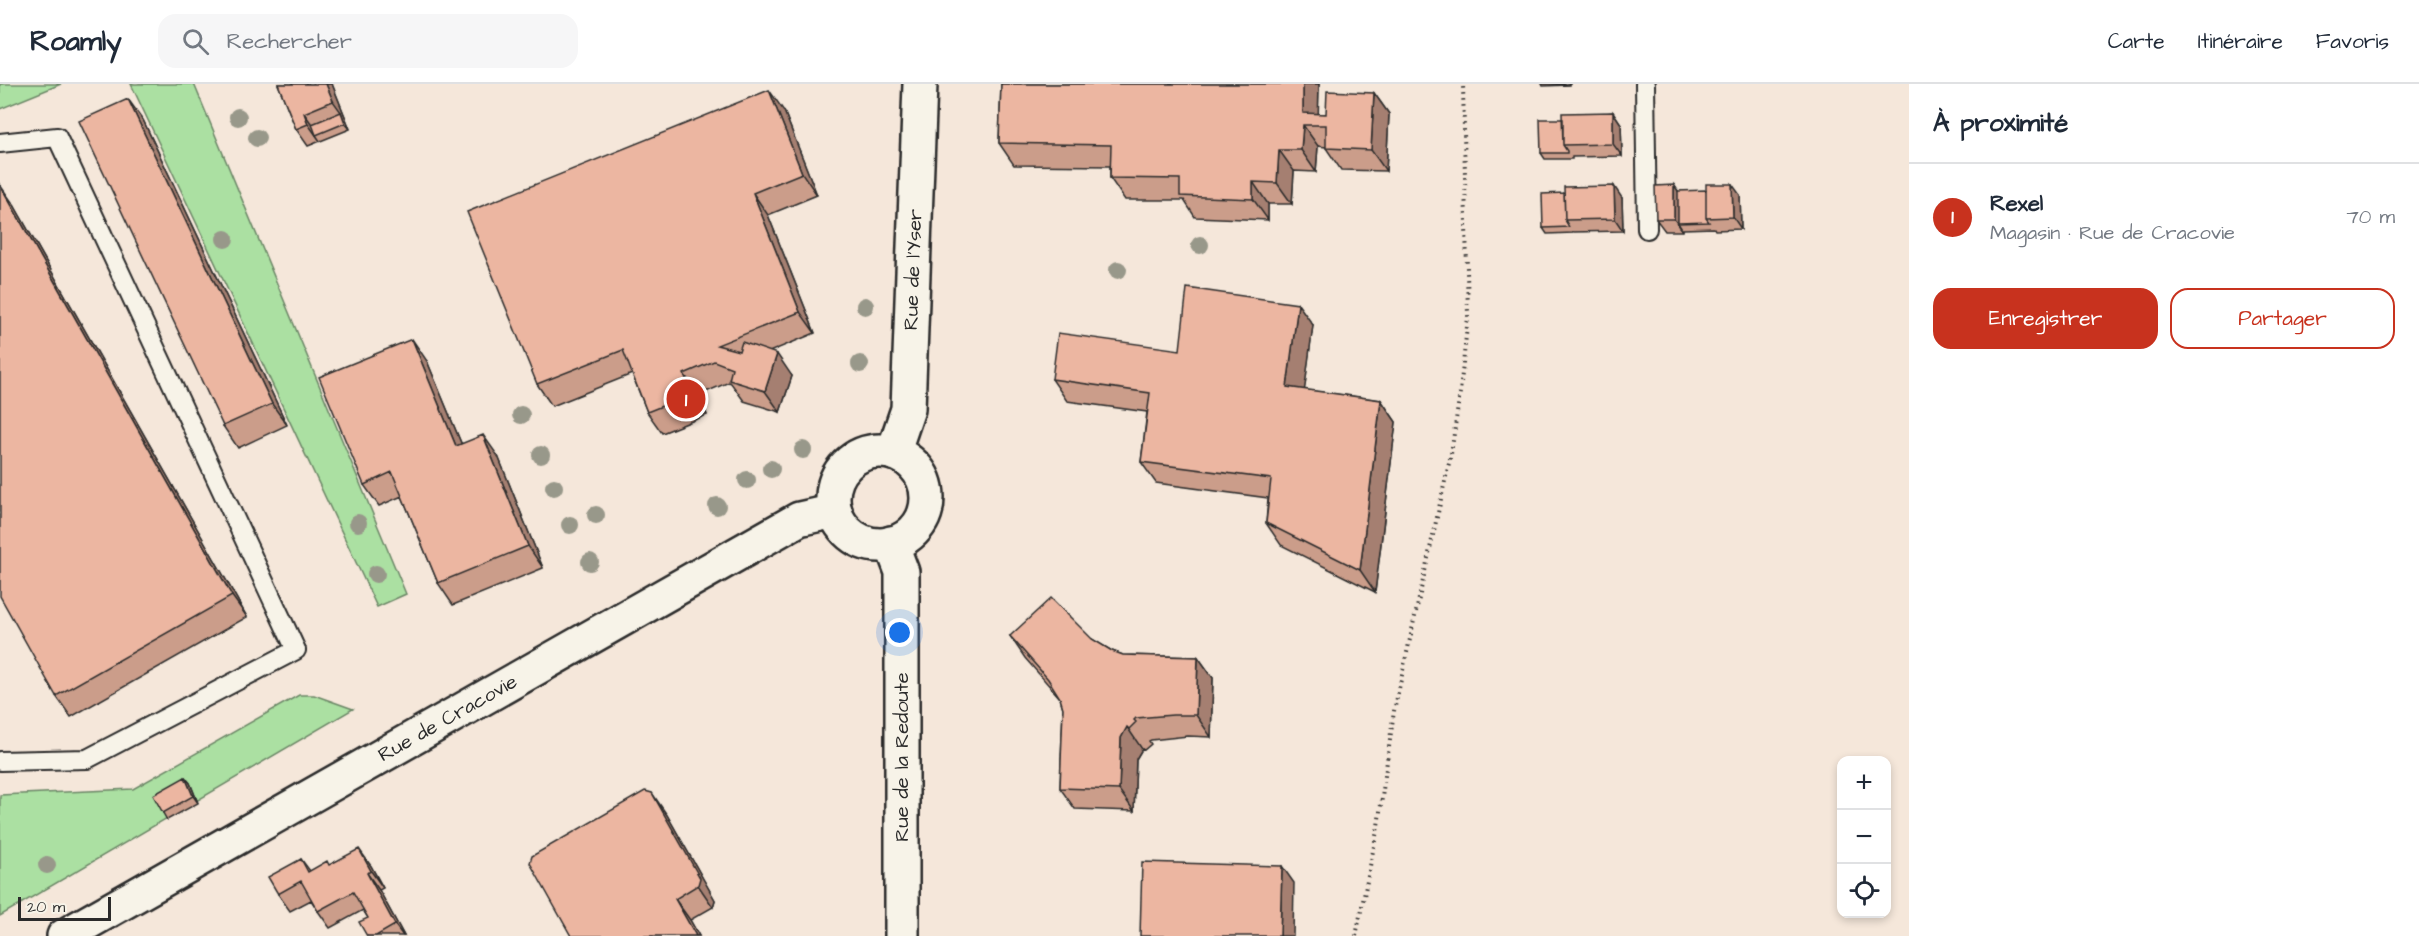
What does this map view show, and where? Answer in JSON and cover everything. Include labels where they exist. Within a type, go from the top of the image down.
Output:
[{"type":"street","name":"Rue de l'Yser","points":[[893,453],[908,409],[920,84]]},
{"type":"street","points":[[879,450],[893,453],[907,459],[918,470],[925,483],[927,499],[924,514],[916,527],[905,537],[891,543],[876,544],[862,541],[850,534],[841,524],[835,511],[833,497],[835,483],[847,465],[865,453],[879,450]]},
{"type":"street","name":"Rue de Cracovie","points":[[64,936],[799,519],[835,511]]},
{"type":"street","name":"Rue de la Redoute","points":[[891,543],[902,572],[902,936]]},
{"type":"lane","points":[[1645,84],[1647,229]]},
{"type":"lane","points":[[0,143],[57,137],[296,650],[87,759],[0,761]]},
{"type":"path","points":[[1356,936],[1378,826],[1394,711],[1451,454],[1460,392],[1468,317],[1463,84]]},
{"type":"green space","points":[[0,84],[61,84],[0,109]]},
{"type":"green space","points":[[131,84],[194,84],[406,594],[377,607]]},
{"type":"green space","points":[[299,695],[314,695],[353,709],[0,916],[0,795],[133,789]]},
{"type":"building","points":[[278,84],[326,84],[333,101],[304,113],[308,124],[296,129]]},
{"type":"building","points":[[1001,84],[1303,84],[1303,113],[1326,114],[1327,91],[1374,93],[1371,150],[1326,148],[1326,125],[1303,125],[1301,150],[1279,150],[1277,183],[1253,182],[1253,199],[1180,196],[1180,179],[1110,178],[1111,145],[999,143]]},
{"type":"building","points":[[769,90],[802,173],[753,193],[800,312],[717,345],[739,351],[742,342],[777,354],[765,391],[729,380],[732,368],[714,361],[684,374],[692,394],[647,412],[623,350],[537,384],[467,212]]},
{"type":"building","points":[[128,99],[272,404],[223,426],[79,121]]},
{"type":"building","points":[[341,112],[345,123],[316,135],[312,124]]},
{"type":"building","points":[[1613,112],[1613,144],[1563,145],[1562,113]]},
{"type":"building","points":[[1540,119],[1563,119],[1563,145],[1567,153],[1541,153]]},
{"type":"building","points":[[1706,184],[1732,184],[1733,217],[1706,218]]},
{"type":"building","points":[[0,185],[232,596],[56,696],[0,596]]},
{"type":"building","points":[[1674,185],[1674,219],[1656,219],[1655,186]]},
{"type":"building","points":[[1614,186],[1615,219],[1565,220],[1564,187]]},
{"type":"building","points":[[1706,190],[1706,218],[1709,222],[1678,223],[1678,191]]},
{"type":"building","points":[[1564,193],[1565,220],[1569,227],[1543,228],[1542,194]]},
{"type":"building","points":[[1187,288],[1298,304],[1287,387],[1381,400],[1360,570],[1266,523],[1271,479],[1141,462],[1150,393],[1052,379],[1058,333],[1180,350]]},
{"type":"building","points":[[412,339],[456,446],[483,435],[528,546],[438,583],[392,472],[364,485],[319,377]]},
{"type":"building","points":[[1051,598],[1092,639],[1112,651],[1123,655],[1198,657],[1196,715],[1136,718],[1134,720],[1136,722],[1129,729],[1127,727],[1121,738],[1119,790],[1060,788],[1063,708],[1060,698],[1048,679],[1010,636]]},
{"type":"building","points":[[185,777],[193,796],[163,813],[153,795]]},
{"type":"building","points":[[645,791],[652,793],[700,878],[698,885],[675,899],[696,936],[571,936],[530,863],[532,856]]},
{"type":"building","points":[[359,849],[371,871],[367,873],[395,925],[376,936],[367,936],[359,922],[368,918],[353,892],[318,911],[301,881],[278,894],[268,877],[301,859],[308,872],[327,861],[329,865]]},
{"type":"building","points":[[1142,862],[1282,866],[1280,936],[1140,936]]},
{"type":"place","name":"Rexel","points":[[686,399]]}]
